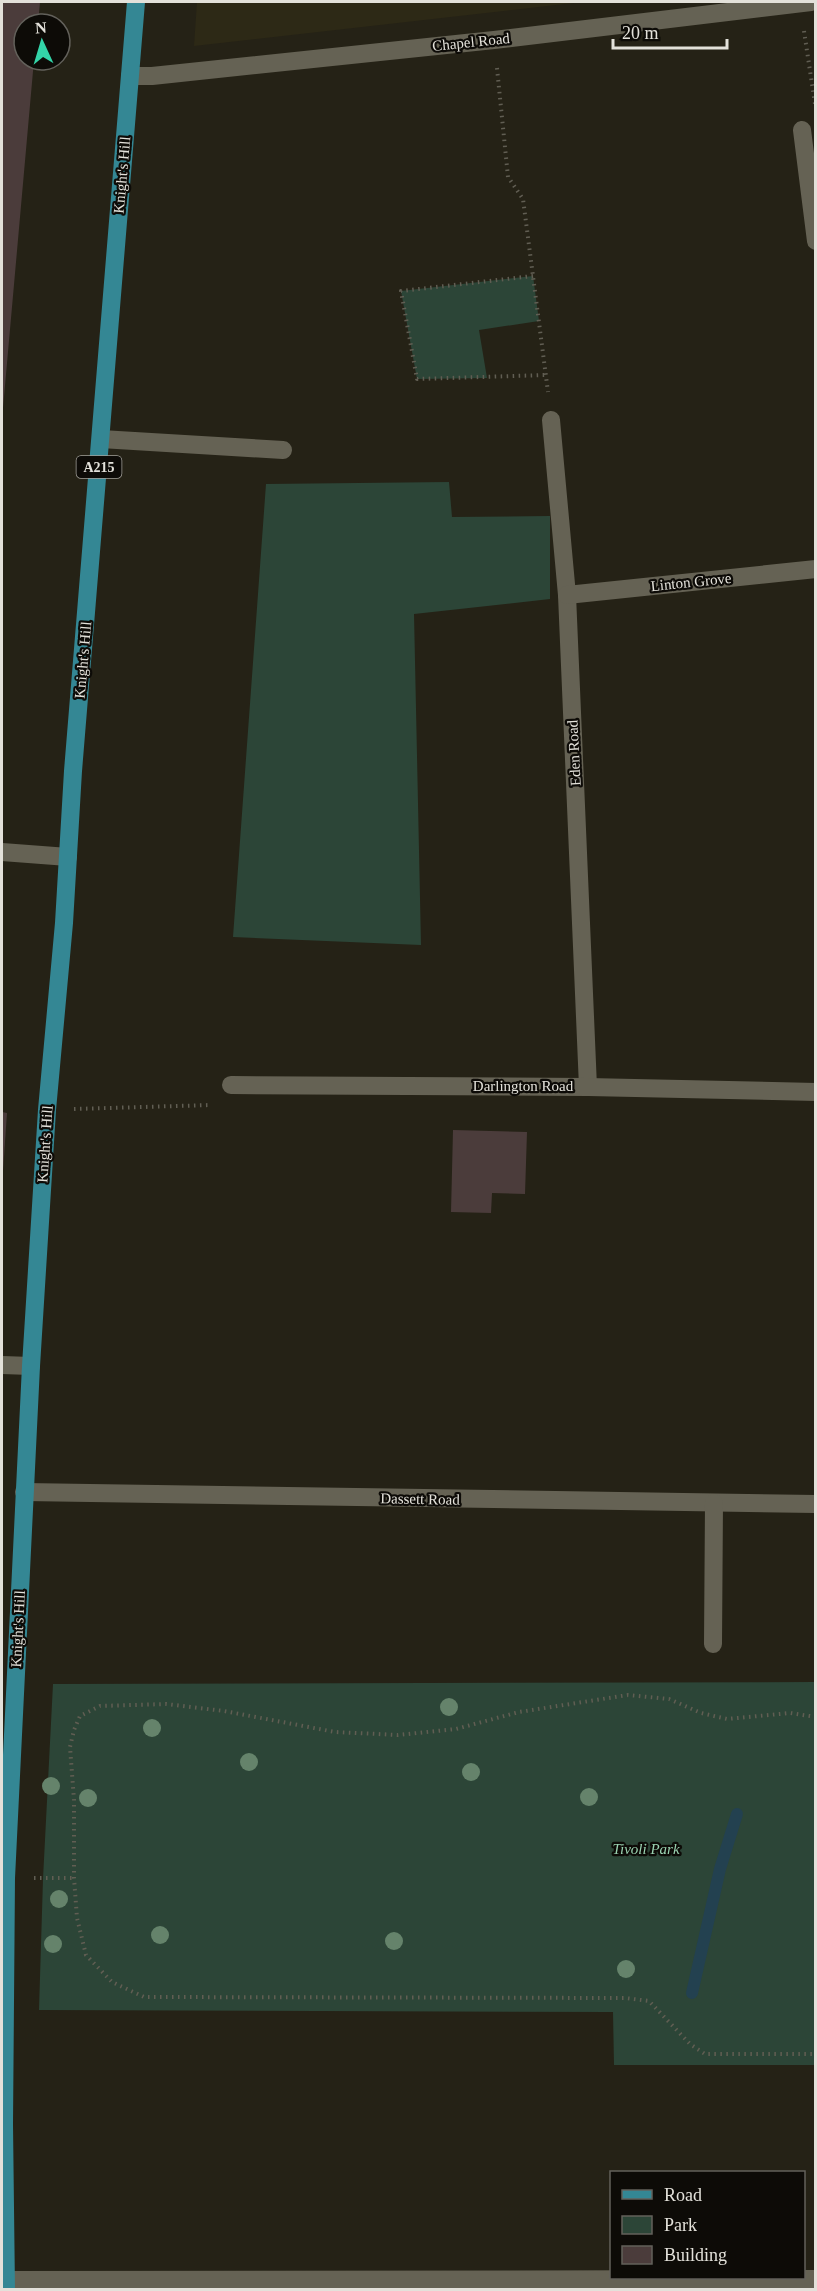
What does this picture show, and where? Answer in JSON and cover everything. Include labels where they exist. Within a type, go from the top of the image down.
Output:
[{"type":"main road","name":"Knight's Hill","points":[[6,2285],[3,2124],[6,1878],[31,1366],[47,1110],[136,2]]},
{"type":"street","name":"Chapel Road","points":[[130,76],[152,76],[494,40],[806,2]]},
{"type":"street","points":[[802,130],[816,241]]},
{"type":"street","name":"Eden Road","points":[[551,420],[567,595],[588,1087]]},
{"type":"street","points":[[101,439],[283,450]]},
{"type":"street","name":"Linton Grove","points":[[567,595],[816,568]]},
{"type":"street","points":[[2,852],[68,857]]},
{"type":"street","name":"Darlington Road","points":[[231,1085],[588,1087],[816,1092]]},
{"type":"street","points":[[2,1365],[31,1366]]},
{"type":"street","name":"Dassett Road","points":[[24,1492],[816,1503]]},
{"type":"street","points":[[713,1644],[714,1503]]},
{"type":"street","points":[[6,2285],[816,2279]]},
{"type":"path","points":[[806,2],[816,111]]},
{"type":"path","points":[[494,40],[508,177],[523,199],[551,420]]},
{"type":"path","points":[[532,276],[401,291],[417,379],[546,375]]},
{"type":"path","points":[[47,1110],[218,1105],[231,1085]]},
{"type":"path","points":[[816,1717],[790,1713],[727,1719],[701,1713],[669,1699],[628,1695],[519,1712],[456,1729],[398,1735],[335,1732],[224,1711],[166,1704],[100,1706],[80,1716],[70,1747],[74,1800],[74,1878],[77,1918],[87,1955],[112,1982],[144,1996],[625,1998],[649,2001],[690,2044],[705,2054],[816,2054]]},
{"type":"path","points":[[33,1878],[74,1878]]},
{"type":"shaded area","points":[[197,2],[582,2],[194,46]]},
{"type":"green space","points":[[533,276],[539,321],[479,330],[487,378],[417,379],[401,291]]},
{"type":"green space","points":[[449,482],[452,517],[550,516],[550,599],[414,614],[421,945],[233,937],[266,484]]},
{"type":"green space","name":"Tivoli Park","points":[[815,1682],[815,2065],[614,2065],[613,2012],[39,2010],[53,1684]]},
{"type":"building","points":[[2,2],[40,2],[39,12],[12,12],[12,72],[33,72],[2,408]]},
{"type":"building","points":[[2,1112],[7,1113],[3,1171],[2,1171]]},
{"type":"building","points":[[453,1130],[527,1132],[525,1194],[492,1193],[491,1213],[451,1212]]},
{"type":"waterway","points":[[692,1993],[720,1869],[737,1814]]}]
